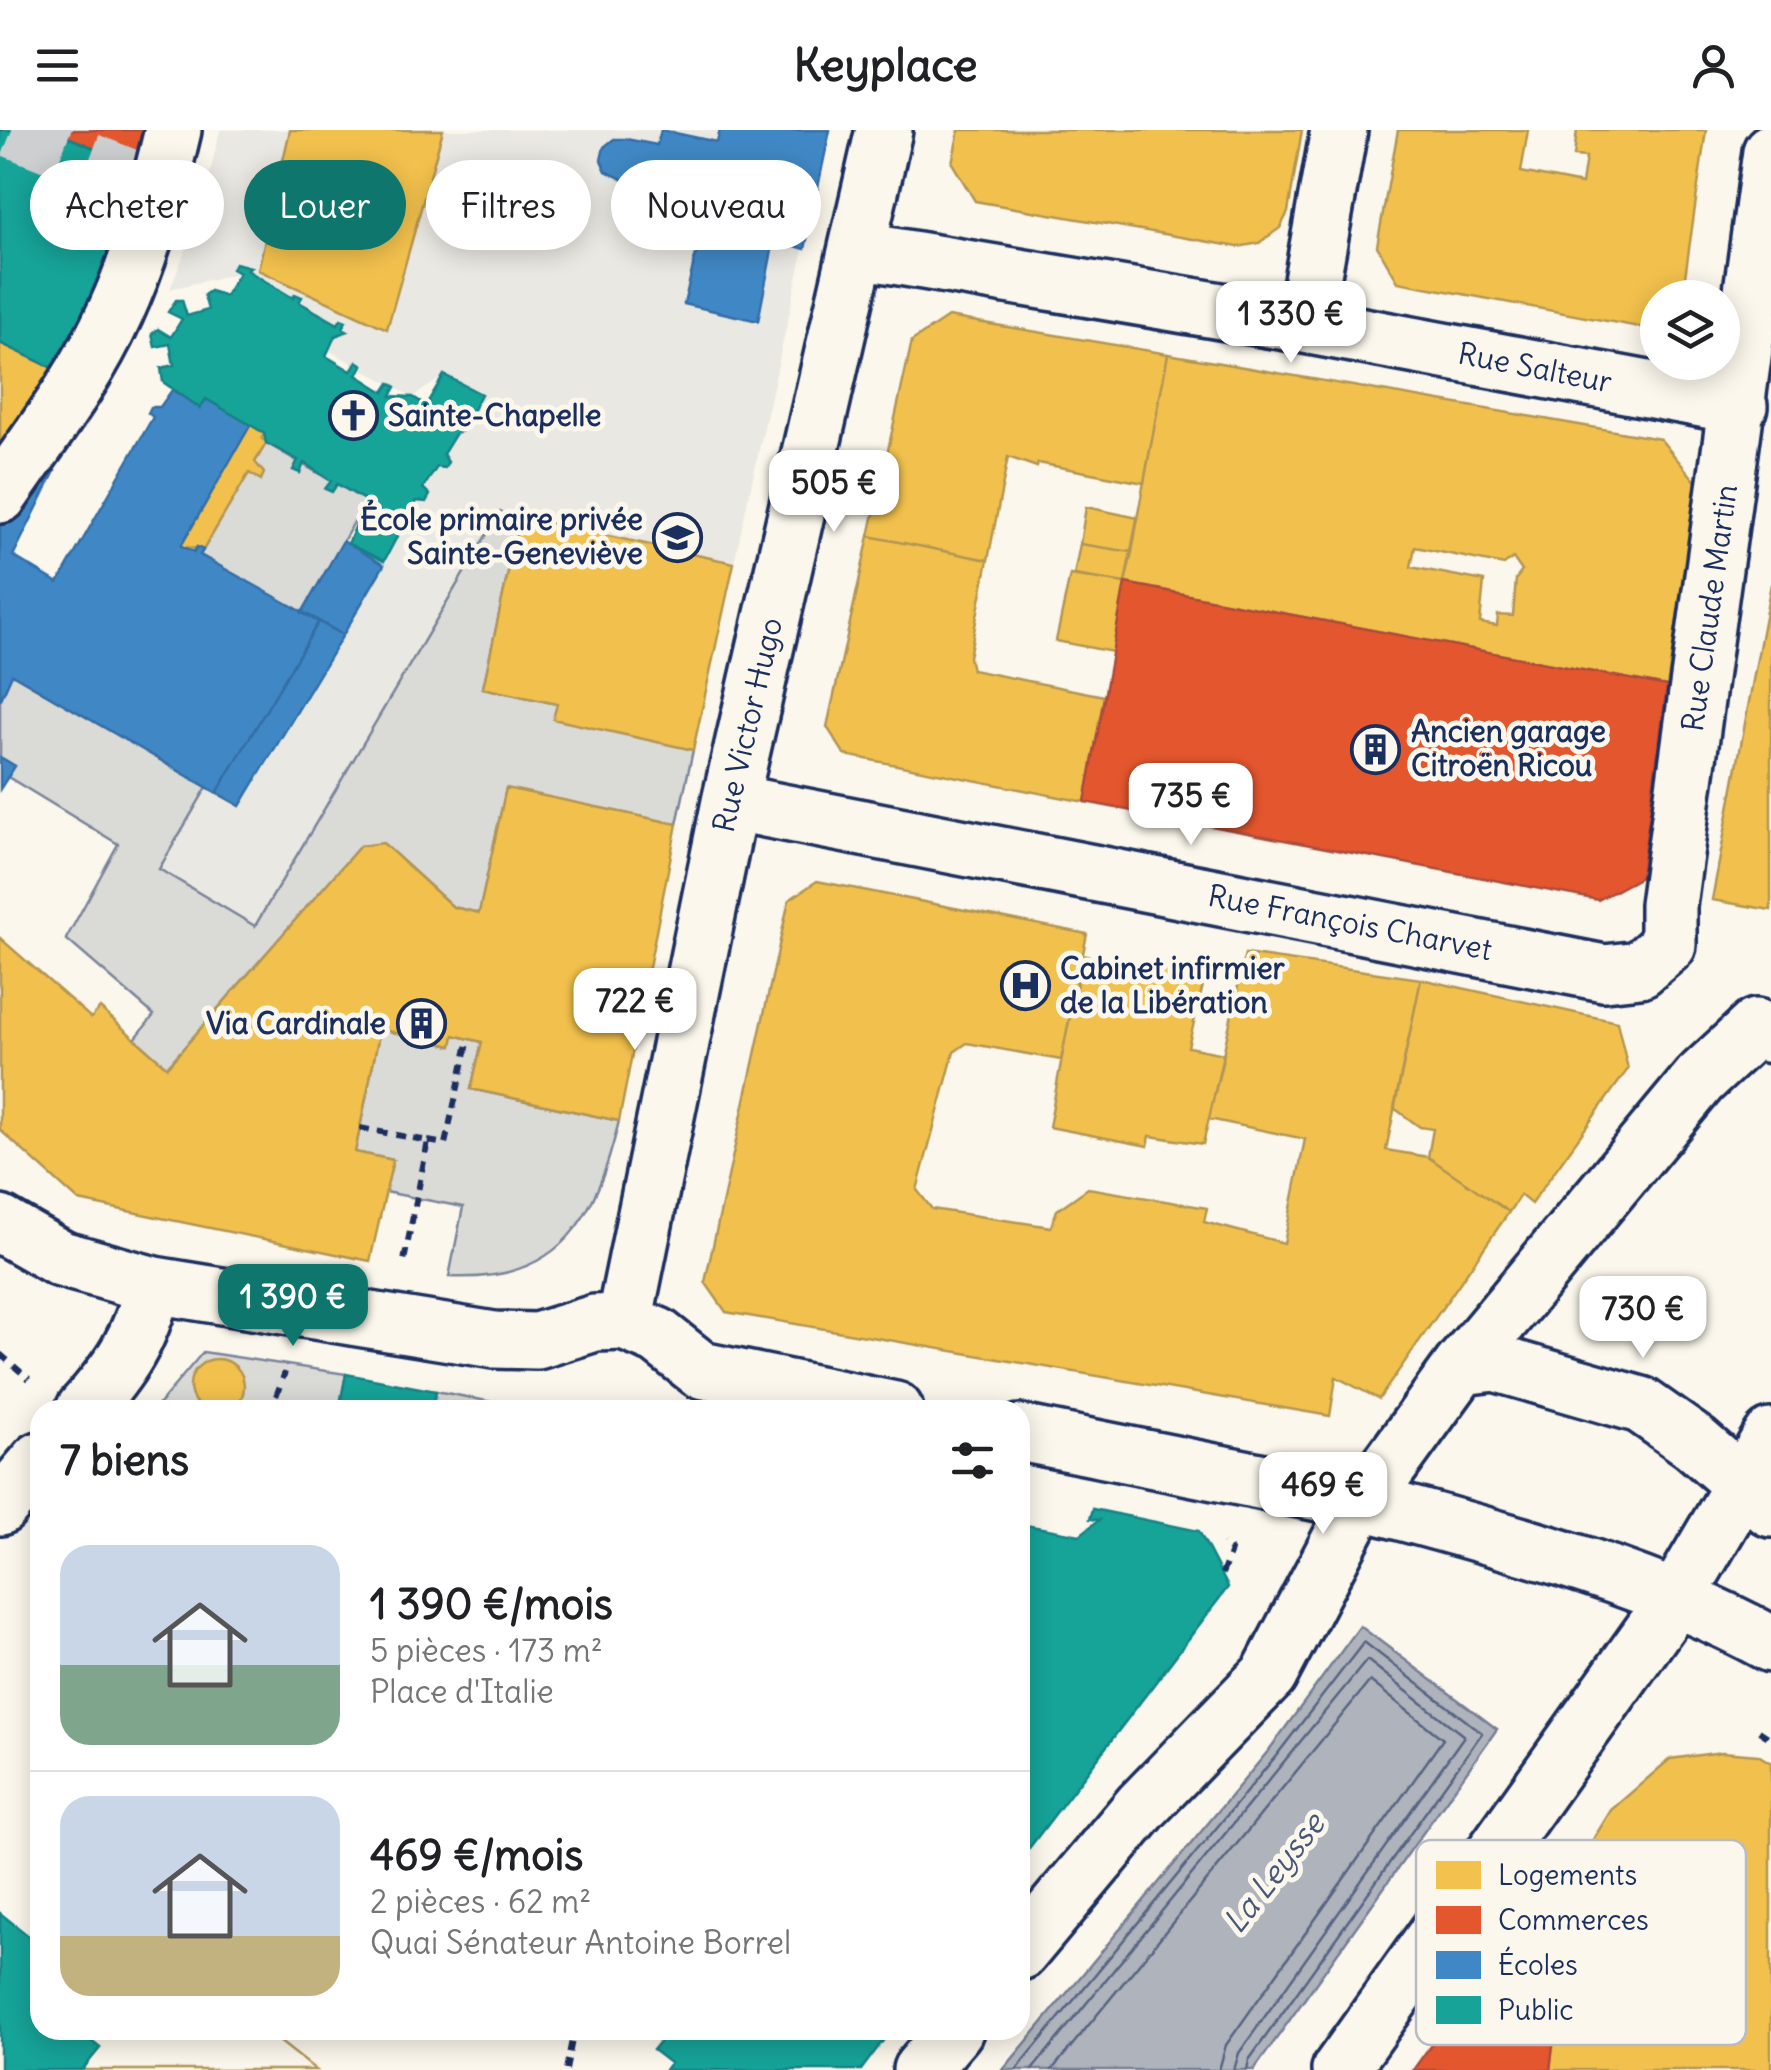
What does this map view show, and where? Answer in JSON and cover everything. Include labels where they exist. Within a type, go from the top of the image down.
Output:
[{"type":"street","points":[[0,495],[75,384],[118,308],[150,185],[173,130]]},
{"type":"street","name":"Rue Victor Hugo","points":[[624,1322],[730,802],[884,130]]},
{"type":"street","points":[[1304,325],[1339,130]]},
{"type":"street","name":"Rue Claude Martin","points":[[1668,945],[1668,904],[1771,152]]},
{"type":"street","name":"Rue Salteur","points":[[858,250],[1304,325],[1739,406]]},
{"type":"street","name":"Rue François Charvet","points":[[730,802],[1604,973],[1640,969],[1668,945]]},
{"type":"street","points":[[1030,1940],[1142,1806],[1269,1675],[1364,1502],[1461,1367],[1700,1079],[1756,1027],[1771,1034]]},
{"type":"street","points":[[0,1224],[60,1259],[154,1286],[494,1340],[537,1341],[594,1322],[624,1322],[658,1336],[701,1370],[742,1382],[840,1400]]},
{"type":"street","points":[[93,1400],[142,1332],[154,1286]]},
{"type":"street","points":[[1461,1367],[1495,1362],[1641,1405],[1696,1443],[1758,1499]]},
{"type":"street","points":[[1030,1435],[1364,1502],[1579,1561],[1676,1598],[1771,1644]]},
{"type":"street","points":[[1504,1840],[1676,1598],[1758,1499],[1771,1437]]},
{"type":"street","points":[[0,1507],[30,1472]]},
{"type":"street","points":[[1340,2070],[1416,1963]]},
{"type":"street","points":[[922,2070],[947,2040]]},
{"type":"path","points":[[360,1128],[446,1144],[468,1039]]},
{"type":"path","points":[[392,1321],[428,1141]]},
{"type":"path","points":[[272,1400],[283,1384],[287,1364]]},
{"type":"path","points":[[1222,1574],[1231,1550]]},
{"type":"path","points":[[1759,1731],[1771,1739]]},
{"type":"path","points":[[566,2070],[572,2040]]},
{"type":"shaded area","name":"École primaire privée Sainte-Geneviève","points":[[220,130],[830,130],[821,171],[821,160],[611,160],[611,250],[803,250],[734,563],[500,512],[255,926],[159,869],[207,787],[241,805],[480,394],[444,376],[413,397],[330,351],[338,325],[239,273],[170,289],[186,250],[224,250],[224,160],[213,160]]},
{"type":"shaded area","points":[[266,443],[366,501],[302,613],[200,555]]},
{"type":"shaded area","points":[[500,512],[520,517],[483,688],[557,704],[693,750],[677,824],[506,789],[479,913],[453,907],[384,844],[360,846],[167,1067],[135,1039],[154,1015],[66,939],[118,844],[8,777],[15,766],[0,757],[0,701],[12,674],[207,787],[159,869],[255,926]]},
{"type":"shaded area","points":[[380,1029],[451,1046],[454,1035],[482,1042],[471,1089],[619,1121],[599,1187],[585,1214],[568,1237],[546,1256],[520,1269],[488,1276],[449,1277],[463,1207],[385,1192],[393,1160],[355,1152]]},
{"type":"shaded area","points":[[203,1352],[346,1374],[341,1400],[162,1400]]},
{"type":"shaded area","points":[[436,1391],[482,1400],[435,1400]]},
{"type":"water","name":"La Leysse","points":[[1360,1626],[1497,1729],[1254,2070],[1003,2070],[1030,2040],[1269,1750]]},
{"type":"building: Logements","points":[[290,130],[443,130],[435,160],[426,160],[426,190],[387,329],[258,270],[263,250],[406,250],[406,160],[283,160]]},
{"type":"building: Logements","points":[[959,130],[1302,130],[1288,212],[1280,228],[1259,243],[1238,247],[975,201],[952,163]]},
{"type":"building: Logements","points":[[1398,130],[1528,130],[1521,172],[1582,184],[1586,157],[1574,156],[1577,130],[1706,130],[1685,280],[1640,280],[1640,327],[1398,282],[1377,246]]},
{"type":"building: Logements","points":[[948,317],[1168,354],[1144,483],[1038,463],[1037,467],[1008,457],[988,560],[869,536],[912,341]]},
{"type":"building: Logements","points":[[0,343],[65,374],[0,469]]},
{"type":"building: Logements","points":[[1168,354],[1660,439],[1698,484],[1667,686],[1125,583]],"holes":[[[1415,547],[1504,565],[1513,558],[1522,571],[1516,579],[1513,616],[1498,615],[1497,626],[1480,623],[1484,581],[1411,567]]]},
{"type":"building: Logements","points":[[251,424],[264,433],[262,439],[267,442],[255,462],[264,473],[261,480],[249,473],[203,550],[181,546]]},
{"type":"building: Logements","points":[[1086,507],[1138,518],[1132,552],[1080,544]]},
{"type":"building: Logements","points":[[520,517],[734,563],[693,750],[553,719],[557,704],[483,688]]},
{"type":"building: Logements","points":[[869,536],[988,560],[969,657],[972,670],[1104,696],[1085,802],[845,755],[827,727]]},
{"type":"building: Logements","points":[[1080,544],[1132,552],[1125,583],[1074,575]]},
{"type":"building: Logements","points":[[1070,575],[1125,583],[1113,652],[1056,641]]},
{"type":"building: Logements","points":[[1771,584],[1771,910],[1712,900]]},
{"type":"building: Logements","name":"Via Cardinale","points":[[506,788],[677,824],[619,1121],[471,1089],[482,1042],[454,1035],[452,1046],[380,1029],[355,1152],[393,1160],[370,1261],[79,1201],[0,1130],[0,938],[91,1018],[100,1008],[167,1067],[360,846],[383,843],[453,907],[479,913]]},
{"type":"building: Logements","points":[[817,881],[1087,934],[1061,1060],[967,1043],[954,1052],[917,1190],[932,1209],[1051,1227],[1057,1210],[1088,1188],[1207,1208],[1204,1222],[1284,1243],[1305,1139],[1209,1119],[1245,954],[1421,979],[1386,1150],[1428,1157],[1509,1212],[1379,1399],[1336,1377],[1330,1416],[726,1312],[705,1282],[789,900]]},
{"type":"building: Logements","points":[[1081,955],[1205,977],[1188,1047],[1224,1054],[1203,1144],[1150,1136],[1148,1146],[1049,1127]]},
{"type":"building: Logements","points":[[1421,979],[1617,1022],[1628,1069],[1531,1204],[1520,1195],[1509,1212],[1428,1157],[1433,1129],[1420,1127],[1394,1108]]},
{"type":"building: Logements","points":[[207,1361],[227,1361],[242,1376],[244,1386],[239,1400],[195,1400],[192,1396],[192,1376]]},
{"type":"building: Logements","points":[[1722,1752],[1758,1755],[1771,1763],[1771,2070],[1550,2070],[1553,2045],[1746,2045],[1746,1840],[1593,1840],[1611,1810],[1670,1759]]},
{"type":"building: Logements","points":[[90,2040],[278,2040],[316,2070],[82,2070],[100,2048]]},
{"type":"building: Logements","points":[[90,2040],[278,2040],[316,2070],[82,2070],[100,2048]]},
{"type":"building: Commerces","points":[[51,130],[153,130],[146,160],[123,160]]},
{"type":"building: Commerces","name":"Ancien garage Citroën Ricou","points":[[1125,583],[1667,686],[1641,877],[1598,900],[1085,802]]},
{"type":"building: Commerces","points":[[1431,2045],[1553,2045],[1550,2070],[1413,2070]]},
{"type":"building: Écoles","points":[[661,130],[717,142],[720,130],[830,130],[821,173],[821,160],[611,160],[611,174],[601,160],[604,147],[614,139],[657,145]]},
{"type":"building: Écoles","points":[[697,250],[772,250],[758,321],[684,304]]},
{"type":"building: Écoles","points":[[172,390],[200,408],[206,399],[251,424],[181,546],[194,552],[197,547],[203,550],[200,555],[319,621],[217,793],[12,674],[0,701],[0,524],[36,460],[55,471],[13,556],[58,583],[153,417],[148,413],[151,407],[160,407]]},
{"type":"building: Écoles","points":[[343,541],[384,565],[343,635],[302,613]]},
{"type":"building: Écoles","points":[[319,621],[343,635],[240,806],[217,793]]},
{"type":"building: Écoles","points":[[0,757],[15,766],[0,789]]},
{"type":"building: Public","points":[[0,130],[51,130],[123,160],[30,160],[30,250],[113,250],[65,374],[0,343]]},
{"type":"building: Public","name":"Sainte-Chapelle","points":[[235,263],[251,267],[247,270],[293,298],[295,294],[302,297],[299,302],[338,324],[341,319],[346,321],[343,328],[348,331],[335,336],[326,356],[351,371],[357,361],[363,365],[357,375],[384,392],[390,383],[396,387],[391,396],[413,397],[426,405],[444,375],[481,394],[462,431],[456,433],[443,454],[448,462],[445,468],[437,467],[423,488],[430,495],[426,502],[416,501],[384,561],[348,544],[366,501],[337,484],[332,492],[325,489],[331,481],[304,463],[300,473],[293,470],[298,460],[266,443],[264,433],[206,399],[200,408],[163,382],[161,368],[174,365],[170,344],[155,347],[152,334],[158,329],[171,337],[182,319],[168,312],[176,300],[182,300],[187,316],[208,310],[204,295],[210,291],[225,296],[239,273],[232,269]]},
{"type":"building: Public","points":[[346,1374],[436,1391],[435,1400],[341,1400]]},
{"type":"building: Public","points":[[1093,1509],[1199,1531],[1228,1587],[1030,1847],[1030,1526],[1080,1535],[1099,1520],[1090,1519]]},
{"type":"building: Public","points":[[0,1913],[30,1937],[30,2040],[90,2040],[100,2048],[82,2070],[0,2070]]},
{"type":"building: Public","points":[[661,2040],[884,2040],[861,2070],[665,2070],[670,2063],[653,2050]]},
{"type":"tunnel","points":[[12,130],[88,160]]},
{"type":"place","name":"Sainte-Chapelle","points":[[353,416]]},
{"type":"place","name":"École primaire privée Sainte-Geneviève","points":[[678,537]]},
{"type":"place","name":"Ancien garage Citroën Ricou","points":[[1376,749]]},
{"type":"place","name":"Cabinet infirmier de la Libération","points":[[1025,986]]},
{"type":"place","name":"Via Cardinale","points":[[421,1024]]}]
